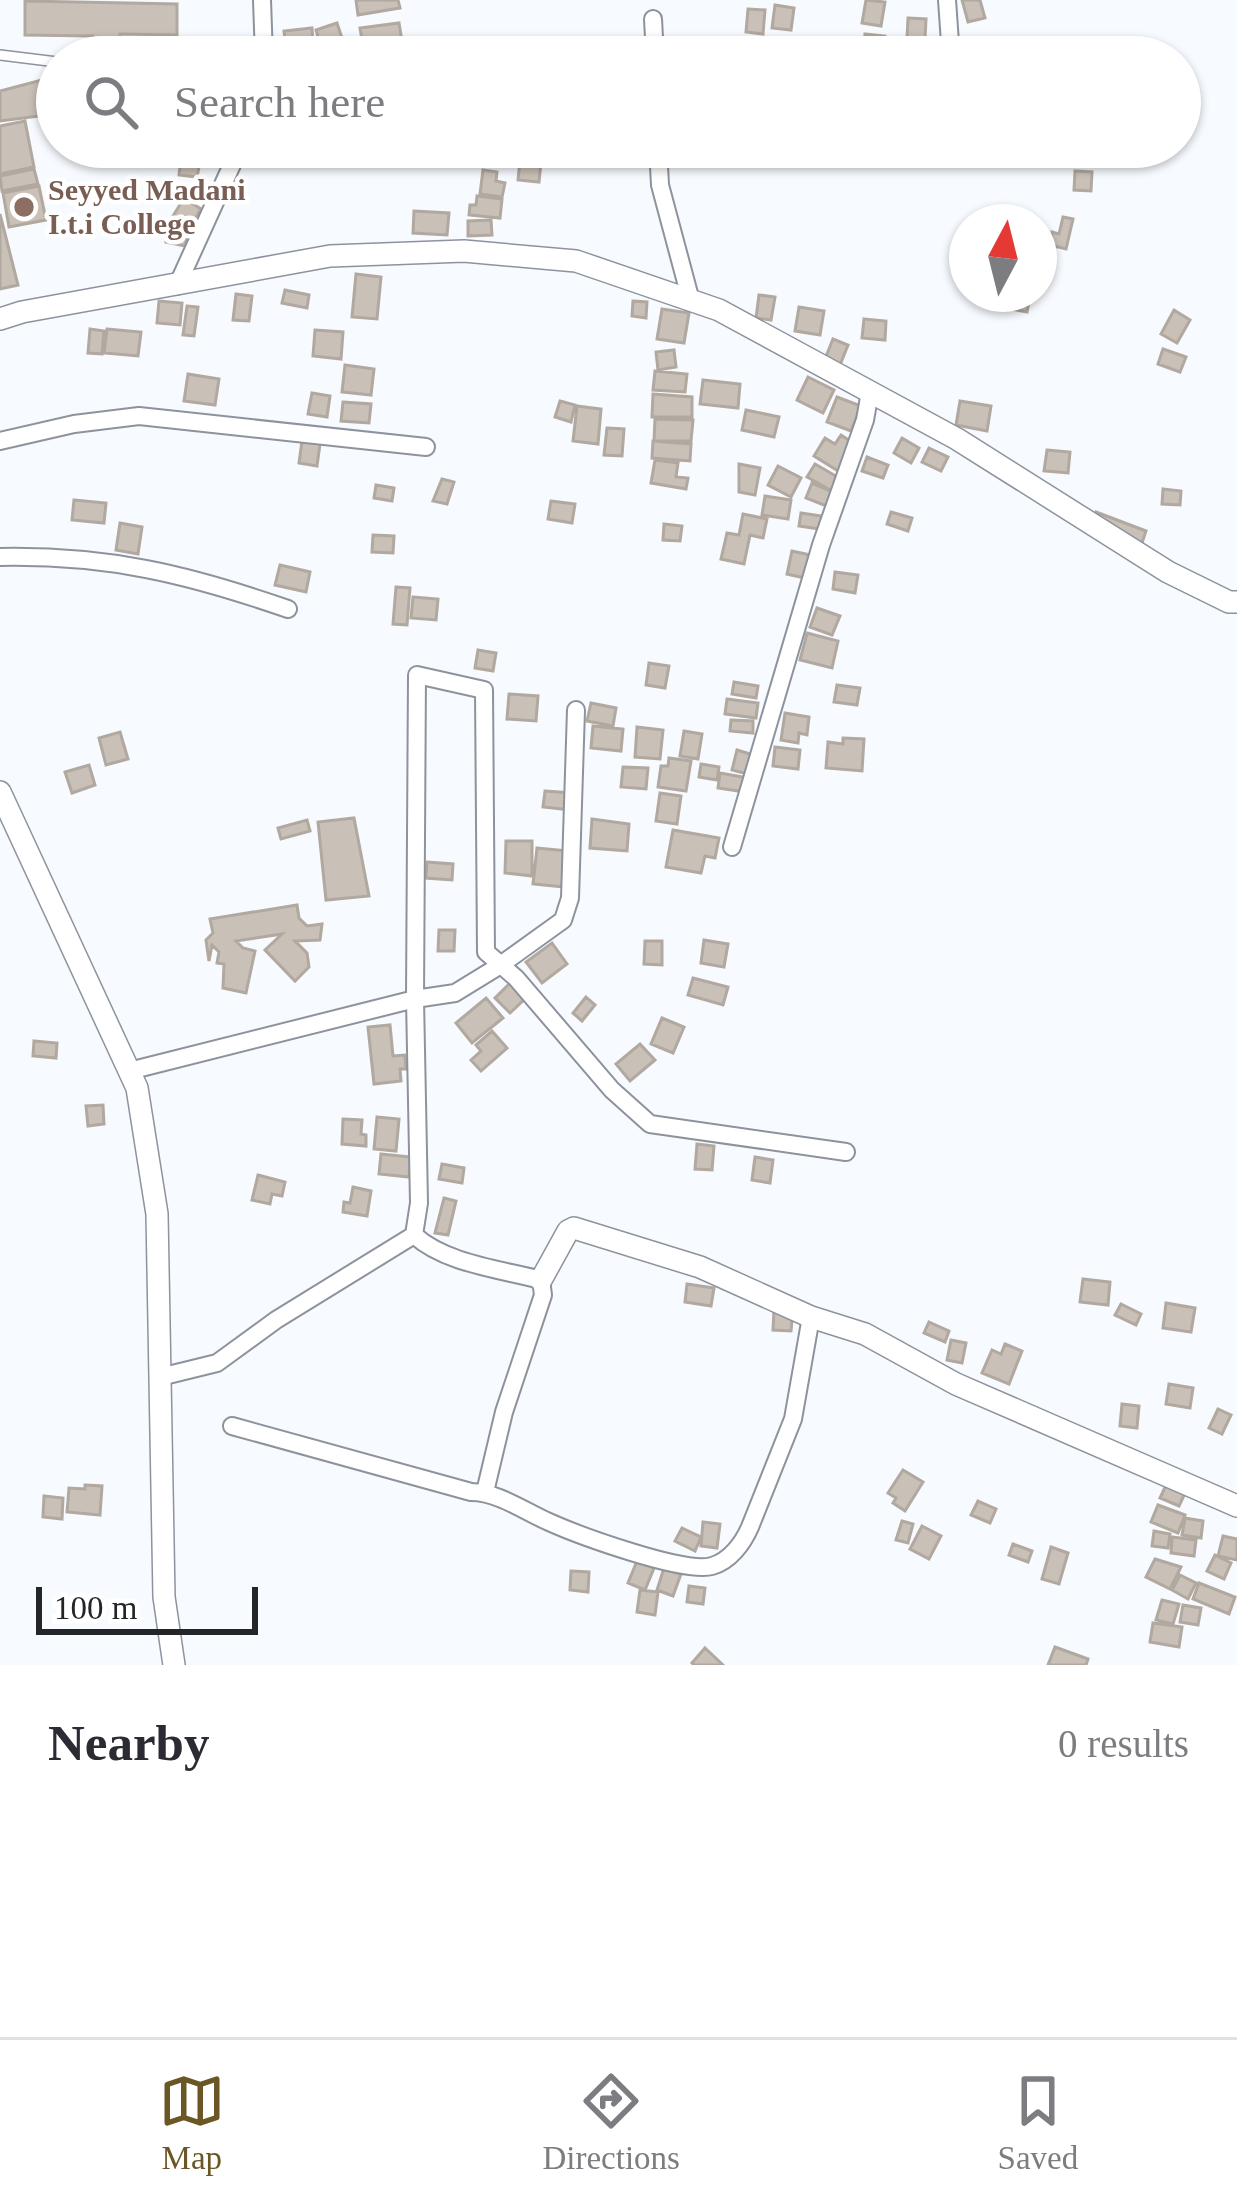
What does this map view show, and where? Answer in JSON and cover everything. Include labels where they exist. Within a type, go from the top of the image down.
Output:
[{"type":"street","points":[[262,0],[263,36]]},
{"type":"street","points":[[947,0],[950,36]]},
{"type":"street","points":[[653,19],[654,36]]},
{"type":"street","points":[[177,286],[230,168]]},
{"type":"street","points":[[659,168],[691,301]]},
{"type":"street","points":[[0,320],[22,312],[330,256],[464,251],[576,261],[719,310],[957,439],[1168,572],[1237,602]]},
{"type":"street","points":[[732,848],[764,752],[821,545],[866,420],[870,392]]},
{"type":"street","points":[[0,441],[74,424],[139,416],[426,448]]},
{"type":"street","points":[[0,557],[68,556],[138,565],[220,585],[288,609]]},
{"type":"street","points":[[160,1377],[217,1363],[276,1320],[414,1235],[419,1203],[417,675],[484,690],[487,952],[499,966],[516,977],[612,1090],[650,1124],[847,1152]]},
{"type":"street","points":[[129,1071],[455,993],[563,920],[570,898],[576,710]]},
{"type":"street","points":[[0,792],[137,1088],[157,1214],[164,1597],[174,1665]]},
{"type":"street","points":[[485,1492],[504,1412],[543,1295],[542,1280],[574,1228],[700,1267],[811,1317],[865,1334],[956,1384],[1237,1506]]},
{"type":"street","points":[[414,1235],[454,1257],[542,1280]]},
{"type":"street","points":[[232,1426],[485,1492],[555,1525],[664,1561],[709,1568],[744,1540],[793,1418],[811,1317]]},
{"type":"lane","points":[[0,56],[36,60]]},
{"type":"building","points":[[356,0],[398,0],[400,8],[358,15]]},
{"type":"building","points":[[866,0],[885,2],[881,26],[862,23]]},
{"type":"building","points":[[962,0],[980,0],[985,18],[968,22]]},
{"type":"building","points":[[25,1],[177,4],[177,35],[25,35]]},
{"type":"building","points":[[775,5],[794,8],[791,30],[772,28]]},
{"type":"building","points":[[748,9],[765,10],[763,34],[746,32]]},
{"type":"building","points":[[908,18],[926,19],[925,36],[907,36]]},
{"type":"building","points":[[337,23],[341,36],[318,36],[316,30]]},
{"type":"building","points":[[399,23],[401,36],[361,36],[360,28]]},
{"type":"building","points":[[312,28],[313,36],[285,36],[284,31]]},
{"type":"building","points":[[36,82],[36,116],[0,121],[0,91]]},
{"type":"building","points":[[25,121],[34,167],[0,174],[0,126]]},
{"type":"building","points":[[180,168],[199,168],[197,177],[179,175]]},
{"type":"building","points":[[519,168],[540,168],[539,182],[518,180]]},
{"type":"building","points":[[34,169],[38,184],[2,191],[0,176]]},
{"type":"building","points":[[483,170],[497,172],[496,181],[505,183],[502,197],[480,194]]},
{"type":"building","points":[[1075,171],[1092,172],[1091,191],[1074,190]]},
{"type":"building","name":"Seyyed Madani I.t.i College","points":[[39,186],[46,220],[9,227],[3,193]]},
{"type":"building","points":[[477,196],[502,199],[500,218],[469,215]]},
{"type":"building","points":[[184,198],[201,209],[190,227],[173,216]]},
{"type":"building","points":[[414,211],[449,213],[447,235],[413,233]]},
{"type":"building","points":[[0,214],[18,285],[0,289]]},
{"type":"building","points":[[1063,217],[1073,219],[1066,249],[1057,247]]},
{"type":"building","points":[[491,220],[492,235],[468,236],[468,221]]},
{"type":"building","points":[[170,224],[189,228],[185,246],[166,242]]},
{"type":"building","points":[[356,274],[381,277],[377,319],[352,317]]},
{"type":"building","points":[[285,290],[309,295],[307,308],[282,303]]},
{"type":"building","points":[[236,294],[252,296],[249,321],[233,320]]},
{"type":"building","points":[[759,295],[775,297],[771,320],[756,318]]},
{"type":"building","points":[[159,301],[182,303],[180,325],[157,323]]},
{"type":"building","points":[[633,301],[647,302],[646,318],[632,316]]},
{"type":"building","points":[[187,306],[198,307],[194,336],[183,335]]},
{"type":"building","points":[[799,307],[824,311],[820,335],[795,331]]},
{"type":"building","points":[[662,309],[689,313],[684,343],[657,339]]},
{"type":"building","points":[[1174,310],[1190,320],[1177,343],[1161,334]]},
{"type":"building","points":[[864,319],[886,321],[885,340],[862,338]]},
{"type":"building","points":[[90,329],[104,331],[102,354],[88,353]]},
{"type":"building","points":[[107,329],[141,332],[138,356],[104,353]]},
{"type":"building","points":[[315,330],[343,332],[341,359],[313,356]]},
{"type":"building","points":[[833,339],[848,345],[840,365],[825,359]]},
{"type":"building","points":[[1163,349],[1186,357],[1180,372],[1158,364]]},
{"type":"building","points":[[674,350],[676,367],[658,370],[656,352]]},
{"type":"building","points":[[345,365],[374,369],[371,395],[342,392]]},
{"type":"building","points":[[655,371],[687,374],[685,392],[653,390]]},
{"type":"building","points":[[188,374],[219,379],[215,405],[184,401]]},
{"type":"building","points":[[808,377],[834,390],[823,413],[797,400]]},
{"type":"building","points":[[703,380],[740,384],[738,408],[700,404]]},
{"type":"building","points":[[312,393],[330,396],[327,417],[308,414]]},
{"type":"building","points":[[653,394],[692,397],[692,417],[652,417]]},
{"type":"building","points":[[837,397],[861,406],[851,431],[827,422]]},
{"type":"building","points":[[560,401],[575,405],[571,422],[555,417]]},
{"type":"building","points":[[960,401],[991,406],[987,431],[956,425]]},
{"type":"building","points":[[343,402],[371,404],[369,423],[341,421]]},
{"type":"building","points":[[577,406],[601,409],[598,444],[573,441]]},
{"type":"building","points":[[746,410],[779,417],[774,437],[742,430]]},
{"type":"building","points":[[655,419],[693,420],[691,441],[654,441]]},
{"type":"building","points":[[607,428],[624,429],[622,456],[604,455]]},
{"type":"building","points":[[841,435],[855,444],[838,471],[814,456],[825,438],[835,444]]},
{"type":"building","points":[[902,438],[919,448],[911,463],[894,453]]},
{"type":"building","points":[[302,441],[320,444],[317,466],[299,463]]},
{"type":"building","points":[[653,441],[691,444],[690,461],[652,458]]},
{"type":"building","points":[[929,448],[948,457],[941,471],[922,462]]},
{"type":"building","points":[[1047,450],[1070,452],[1068,473],[1044,471]]},
{"type":"building","points":[[867,457],[888,465],[883,478],[862,471]]},
{"type":"building","points":[[655,460],[678,463],[676,477],[688,478],[686,489],[651,483]]},
{"type":"building","points":[[739,464],[760,468],[755,495],[739,492]]},
{"type":"building","points":[[815,464],[841,479],[834,492],[807,477]]},
{"type":"building","points":[[778,466],[801,478],[791,497],[768,485]]},
{"type":"building","points":[[442,479],[454,482],[447,504],[433,501]]},
{"type":"building","points":[[812,483],[835,493],[829,507],[806,498]]},
{"type":"building","points":[[376,485],[394,488],[392,501],[374,498]]},
{"type":"building","points":[[1163,489],[1181,491],[1180,505],[1162,504]]},
{"type":"building","points":[[765,496],[791,500],[788,519],[762,515]]},
{"type":"building","points":[[74,500],[106,503],[104,523],[72,520]]},
{"type":"building","points":[[551,501],[575,504],[572,523],[548,519]]},
{"type":"building","points":[[891,512],[912,518],[908,531],[887,524]]},
{"type":"building","points":[[1096,512],[1146,531],[1142,543],[1092,524]]},
{"type":"building","points":[[801,513],[828,517],[826,530],[799,526]]},
{"type":"building","points":[[743,514],[767,519],[763,538],[750,535],[744,564],[721,559],[727,533],[739,535]]},
{"type":"building","points":[[120,523],[142,527],[138,554],[116,550]]},
{"type":"building","points":[[664,524],[682,526],[680,541],[663,540]]},
{"type":"building","points":[[373,535],[394,536],[393,553],[372,552]]},
{"type":"building","points":[[792,551],[819,557],[813,580],[787,574]]},
{"type":"building","points":[[280,565],[310,572],[306,592],[275,585]]},
{"type":"building","points":[[835,572],[858,575],[855,593],[833,589]]},
{"type":"building","points":[[396,587],[410,588],[407,625],[393,624]]},
{"type":"building","points":[[413,597],[438,599],[436,620],[411,618]]},
{"type":"building","points":[[817,608],[840,616],[832,635],[810,627]]},
{"type":"building","points":[[807,633],[838,641],[832,668],[800,660]]},
{"type":"building","points":[[478,650],[496,653],[493,671],[475,668]]},
{"type":"building","points":[[649,663],[669,666],[665,688],[646,685]]},
{"type":"building","points":[[734,682],[758,686],[756,698],[732,694]]},
{"type":"building","points":[[837,685],[860,688],[857,705],[834,702]]},
{"type":"building","points":[[509,694],[538,696],[536,721],[507,719]]},
{"type":"building","points":[[727,699],[758,703],[756,718],[725,714]]},
{"type":"building","points":[[591,703],[616,708],[613,726],[587,721]]},
{"type":"building","points":[[785,713],[809,717],[807,735],[799,733],[798,743],[781,740]]},
{"type":"building","points":[[731,720],[753,721],[753,733],[730,731]]},
{"type":"building","points":[[593,726],[623,729],[621,751],[591,748]]},
{"type":"building","points":[[637,727],[663,730],[660,759],[635,757]]},
{"type":"building","points":[[684,731],[702,734],[698,759],[680,756]]},
{"type":"building","points":[[120,732],[128,759],[106,765],[99,738]]},
{"type":"building","points":[[843,738],[864,739],[862,771],[826,768],[828,742],[843,744]]},
{"type":"building","points":[[775,747],[800,750],[798,769],[773,766]]},
{"type":"building","points":[[737,750],[757,756],[751,775],[732,770]]},
{"type":"building","points":[[669,758],[691,761],[686,791],[658,787],[661,766],[668,766]]},
{"type":"building","points":[[701,764],[719,767],[717,780],[699,777]]},
{"type":"building","points":[[89,765],[95,785],[72,793],[65,772]]},
{"type":"building","points":[[623,767],[648,768],[646,789],[621,787]]},
{"type":"building","points":[[720,773],[748,778],[745,792],[718,788]]},
{"type":"building","points":[[545,791],[572,793],[571,810],[543,807]]},
{"type":"building","points":[[660,793],[681,796],[677,824],[656,821]]},
{"type":"building","points":[[354,818],[369,896],[326,900],[318,822]]},
{"type":"building","points":[[592,819],[629,824],[627,851],[590,848]]},
{"type":"building","points":[[307,820],[310,831],[281,839],[278,828]]},
{"type":"building","points":[[673,830],[719,838],[715,858],[705,856],[701,873],[666,867]]},
{"type":"building","points":[[506,841],[532,841],[532,876],[505,873]]},
{"type":"building","points":[[537,848],[569,851],[565,887],[533,884]]},
{"type":"building","points":[[427,862],[453,864],[452,880],[426,878]]},
{"type":"building","points":[[297,905],[299,918],[307,926],[322,924],[320,940],[295,941],[307,953],[309,967],[295,981],[265,950],[282,934],[236,941],[255,951],[246,993],[223,988],[224,964],[217,963],[219,952],[212,945],[209,961],[210,919]]},
{"type":"building","points":[[439,930],[455,930],[454,951],[438,951]]},
{"type":"building","points":[[704,940],[728,944],[724,967],[701,963]]},
{"type":"building","points":[[645,941],[662,941],[662,965],[644,964]]},
{"type":"building","points":[[552,943],[567,964],[542,983],[526,962]]},
{"type":"building","points":[[693,978],[728,987],[723,1005],[688,995]]},
{"type":"building","points":[[511,982],[526,998],[510,1013],[495,998]]},
{"type":"building","points":[[586,997],[595,1005],[582,1021],[573,1013]]},
{"type":"building","points":[[486,998],[503,1018],[472,1043],[456,1023]]},
{"type":"building","points":[[662,1018],[684,1027],[673,1053],[651,1044]]},
{"type":"building","points":[[390,1025],[393,1056],[405,1055],[406,1069],[400,1069],[401,1081],[374,1084],[368,1027]]},
{"type":"building","points":[[492,1031],[507,1048],[481,1071],[471,1060],[481,1051],[476,1045]]},
{"type":"building","points":[[34,1041],[57,1043],[56,1058],[33,1056]]},
{"type":"building","points":[[640,1044],[655,1060],[630,1081],[616,1064]]},
{"type":"building","points":[[103,1105],[104,1124],[88,1126],[86,1106]]},
{"type":"building","points":[[377,1117],[399,1119],[396,1151],[374,1149]]},
{"type":"building","points":[[343,1119],[362,1120],[366,1146],[342,1144]]},
{"type":"building","points":[[697,1144],[714,1146],[712,1170],[695,1169]]},
{"type":"building","points":[[381,1154],[411,1157],[409,1177],[379,1174]]},
{"type":"building","points":[[755,1157],[773,1160],[770,1183],[752,1180]]},
{"type":"building","points":[[442,1164],[464,1168],[462,1183],[439,1179]]},
{"type":"building","points":[[258,1175],[285,1182],[282,1196],[272,1194],[270,1204],[252,1200]]},
{"type":"building","points":[[353,1187],[371,1191],[367,1216],[343,1212]]},
{"type":"building","points":[[444,1198],[456,1201],[448,1235],[435,1233]]},
{"type":"building","points":[[1083,1279],[1110,1282],[1108,1305],[1080,1302]]},
{"type":"building","points":[[687,1284],[714,1288],[711,1306],[685,1302]]},
{"type":"building","points":[[1166,1303],[1195,1308],[1191,1332],[1163,1328]]},
{"type":"building","points":[[1121,1304],[1141,1314],[1136,1325],[1115,1315]]},
{"type":"building","points":[[774,1309],[793,1310],[791,1331],[773,1330]]},
{"type":"building","points":[[929,1322],[949,1331],[945,1342],[924,1333]]},
{"type":"building","points":[[951,1340],[966,1343],[962,1363],[947,1360]]},
{"type":"building","points":[[1005,1344],[1022,1351],[1009,1384],[982,1373],[992,1350],[1001,1354]]},
{"type":"building","points":[[1169,1384],[1193,1388],[1190,1408],[1166,1404]]},
{"type":"building","points":[[1122,1404],[1139,1406],[1137,1428],[1120,1426]]},
{"type":"building","points":[[1218,1409],[1231,1415],[1222,1434],[1209,1428]]},
{"type":"building","points":[[903,1470],[923,1482],[905,1511],[888,1493]]},
{"type":"building","points":[[1167,1483],[1186,1491],[1179,1506],[1160,1498]]},
{"type":"building","points":[[85,1485],[102,1486],[100,1515],[67,1512],[69,1488],[85,1489]]},
{"type":"building","points":[[44,1496],[63,1498],[62,1519],[43,1517]]},
{"type":"building","points":[[978,1501],[996,1509],[990,1523],[971,1515]]},
{"type":"building","points":[[1158,1505],[1185,1515],[1178,1533],[1151,1522]]},
{"type":"building","points":[[1185,1518],[1203,1521],[1201,1538],[1182,1535]]},
{"type":"building","points":[[902,1521],[913,1524],[908,1543],[896,1540]]},
{"type":"building","points":[[703,1522],[720,1524],[717,1548],[701,1546]]},
{"type":"building","points":[[922,1526],[941,1536],[929,1559],[910,1549]]},
{"type":"building","points":[[682,1528],[701,1537],[695,1551],[675,1541]]},
{"type":"building","points":[[1154,1531],[1170,1534],[1168,1548],[1152,1546]]},
{"type":"building","points":[[1223,1536],[1237,1539],[1237,1560],[1218,1556]]},
{"type":"building","points":[[1172,1537],[1196,1540],[1194,1556],[1171,1553]]},
{"type":"building","points":[[1013,1544],[1032,1551],[1028,1562],[1009,1555]]},
{"type":"building","points":[[1051,1547],[1068,1553],[1059,1584],[1042,1579]]},
{"type":"building","points":[[1215,1555],[1231,1563],[1224,1579],[1207,1571]]},
{"type":"building","points":[[1155,1559],[1181,1567],[1170,1589],[1146,1577]]},
{"type":"building","points":[[637,1561],[654,1568],[645,1590],[628,1583]]},
{"type":"building","points":[[664,1568],[681,1574],[673,1596],[657,1590]]},
{"type":"building","points":[[571,1571],[589,1572],[588,1592],[570,1590]]},
{"type":"building","points":[[1180,1575],[1196,1583],[1188,1599],[1172,1590]]},
{"type":"building","points":[[1199,1583],[1235,1597],[1229,1614],[1193,1599]]},
{"type":"building","points":[[689,1586],[705,1588],[703,1604],[687,1602]]},
{"type":"building","points":[[640,1590],[658,1592],[655,1615],[637,1612]]},
{"type":"building","points":[[1162,1600],[1179,1604],[1173,1624],[1156,1620]]},
{"type":"building","points":[[1183,1605],[1201,1608],[1198,1625],[1180,1622]]},
{"type":"building","points":[[1153,1623],[1182,1627],[1179,1647],[1150,1642]]},
{"type":"building","points":[[1055,1647],[1088,1659],[1086,1665],[1048,1665]]},
{"type":"building","points":[[705,1648],[723,1665],[694,1665]]},
{"type":"place","name":"Seyyed Madani I.t.i College","points":[[24,207]]}]
